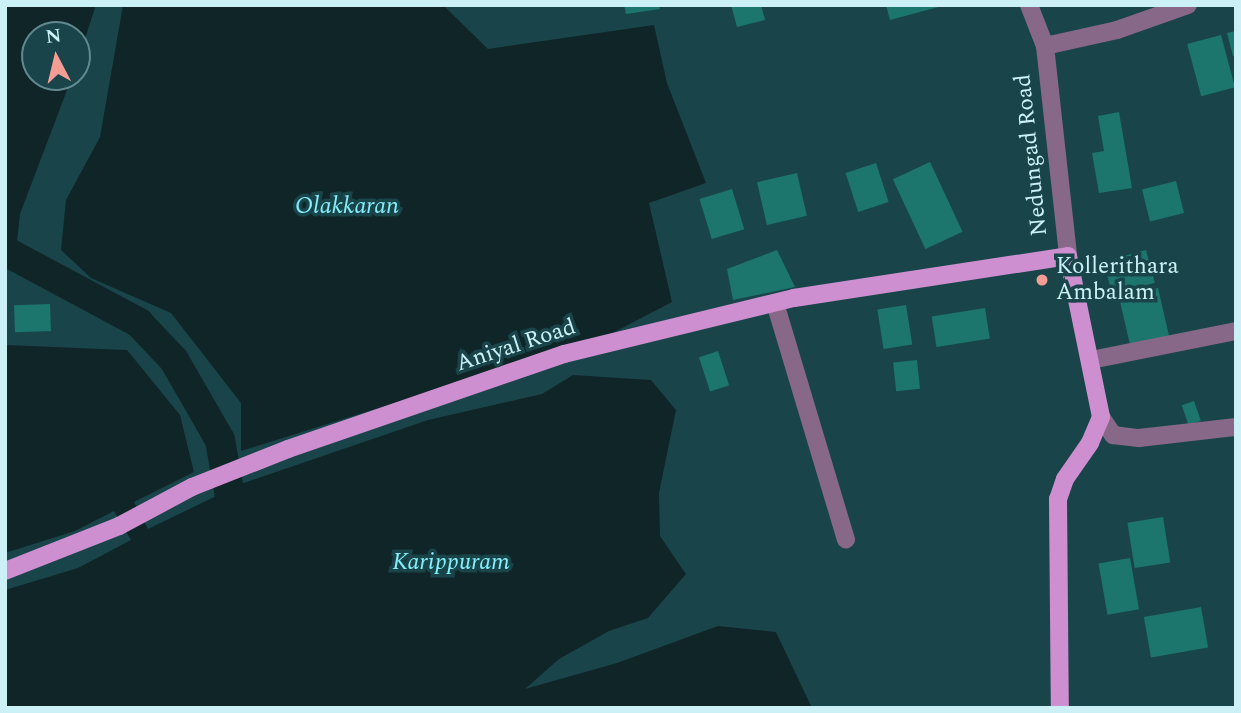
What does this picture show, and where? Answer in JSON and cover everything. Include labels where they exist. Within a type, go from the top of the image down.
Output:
[{"type":"main road","name":"Aniyal Road","points":[[5,571],[119,526],[192,486],[564,354],[775,303],[1068,256]]},
{"type":"main road","name":"Nedungad Road","points":[[1068,256],[1101,417]]},
{"type":"main road","points":[[1060,708],[1058,499],[1065,478],[1090,443],[1101,417]]},
{"type":"street","name":"Nedungad Road","points":[[1029,5],[1045,46],[1068,256]]},
{"type":"street","points":[[1045,46],[1117,30],[1188,5]]},
{"type":"street","points":[[775,303],[845,540]]},
{"type":"street","points":[[1091,360],[1236,331]]},
{"type":"street","points":[[1101,417],[1113,435],[1139,438],[1236,427]]},
{"type":"water","points":[[5,5],[96,5],[91,21],[21,21],[21,91],[67,91],[20,214],[17,242],[5,261]]},
{"type":"water","name":"Olakkaran","points":[[123,5],[443,5],[488,49],[654,25],[667,83],[706,183],[649,203],[672,302],[605,337],[241,451],[241,403],[171,313],[91,278],[61,250],[66,200],[100,137]]},
{"type":"water","name":"Karippuram","points":[[5,345],[127,350],[180,415],[194,472],[134,502],[148,529],[241,484],[428,420],[542,394],[573,375],[651,380],[676,410],[659,493],[660,536],[686,574],[648,618],[609,631],[559,659],[525,689],[617,663],[718,626],[776,632],[812,708],[5,708],[5,590],[78,568],[131,540],[114,511],[75,531],[5,553]]},
{"type":"building","points":[[624,5],[659,5],[660,9],[626,14]]},
{"type":"building","points":[[731,5],[761,5],[765,20],[737,27]]},
{"type":"building","points":[[886,5],[941,5],[942,6],[890,20]]},
{"type":"building","points":[[1236,31],[1236,56],[1233,56],[1227,33]]},
{"type":"building","points":[[1221,35],[1235,87],[1201,96],[1187,44]]},
{"type":"building","points":[[1119,112],[1132,188],[1099,193],[1092,153],[1104,151],[1098,116]]},
{"type":"building","points":[[930,162],[963,232],[925,249],[893,179]]},
{"type":"building","points":[[876,163],[889,202],[858,212],[846,173]]},
{"type":"building","points":[[797,173],[807,216],[767,225],[757,182]]},
{"type":"building","points":[[1176,181],[1184,213],[1150,221],[1142,189]]},
{"type":"building","points":[[732,189],[744,229],[712,239],[699,199]]},
{"type":"building","points":[[777,250],[795,287],[733,300],[727,269]]},
{"type":"building","points":[[1146,250],[1155,283],[1112,294],[1103,261]]},
{"type":"building","points":[[1158,288],[1169,338],[1130,347],[1119,297]]},
{"type":"building","points":[[50,304],[51,331],[15,332],[14,305]]},
{"type":"building","points":[[906,305],[912,345],[884,349],[877,310]]},
{"type":"building","points":[[985,308],[990,339],[937,347],[932,316]]},
{"type":"building","points":[[718,351],[729,385],[710,391],[699,357]]},
{"type":"building","points":[[917,360],[920,389],[896,391],[893,363]]},
{"type":"building","points":[[1194,401],[1201,421],[1189,425],[1182,405]]},
{"type":"building","points":[[1163,517],[1170,562],[1135,568],[1127,523]]},
{"type":"building","points":[[1130,558],[1139,609],[1108,615],[1098,564]]},
{"type":"building","points":[[1201,607],[1208,647],[1151,657],[1144,617]]},
{"type":"waterway","points":[[5,251],[139,323],[174,360],[220,440],[231,502]]},
{"type":"place","name":"Kollerithara Ambalam","points":[[1042,280]]}]
